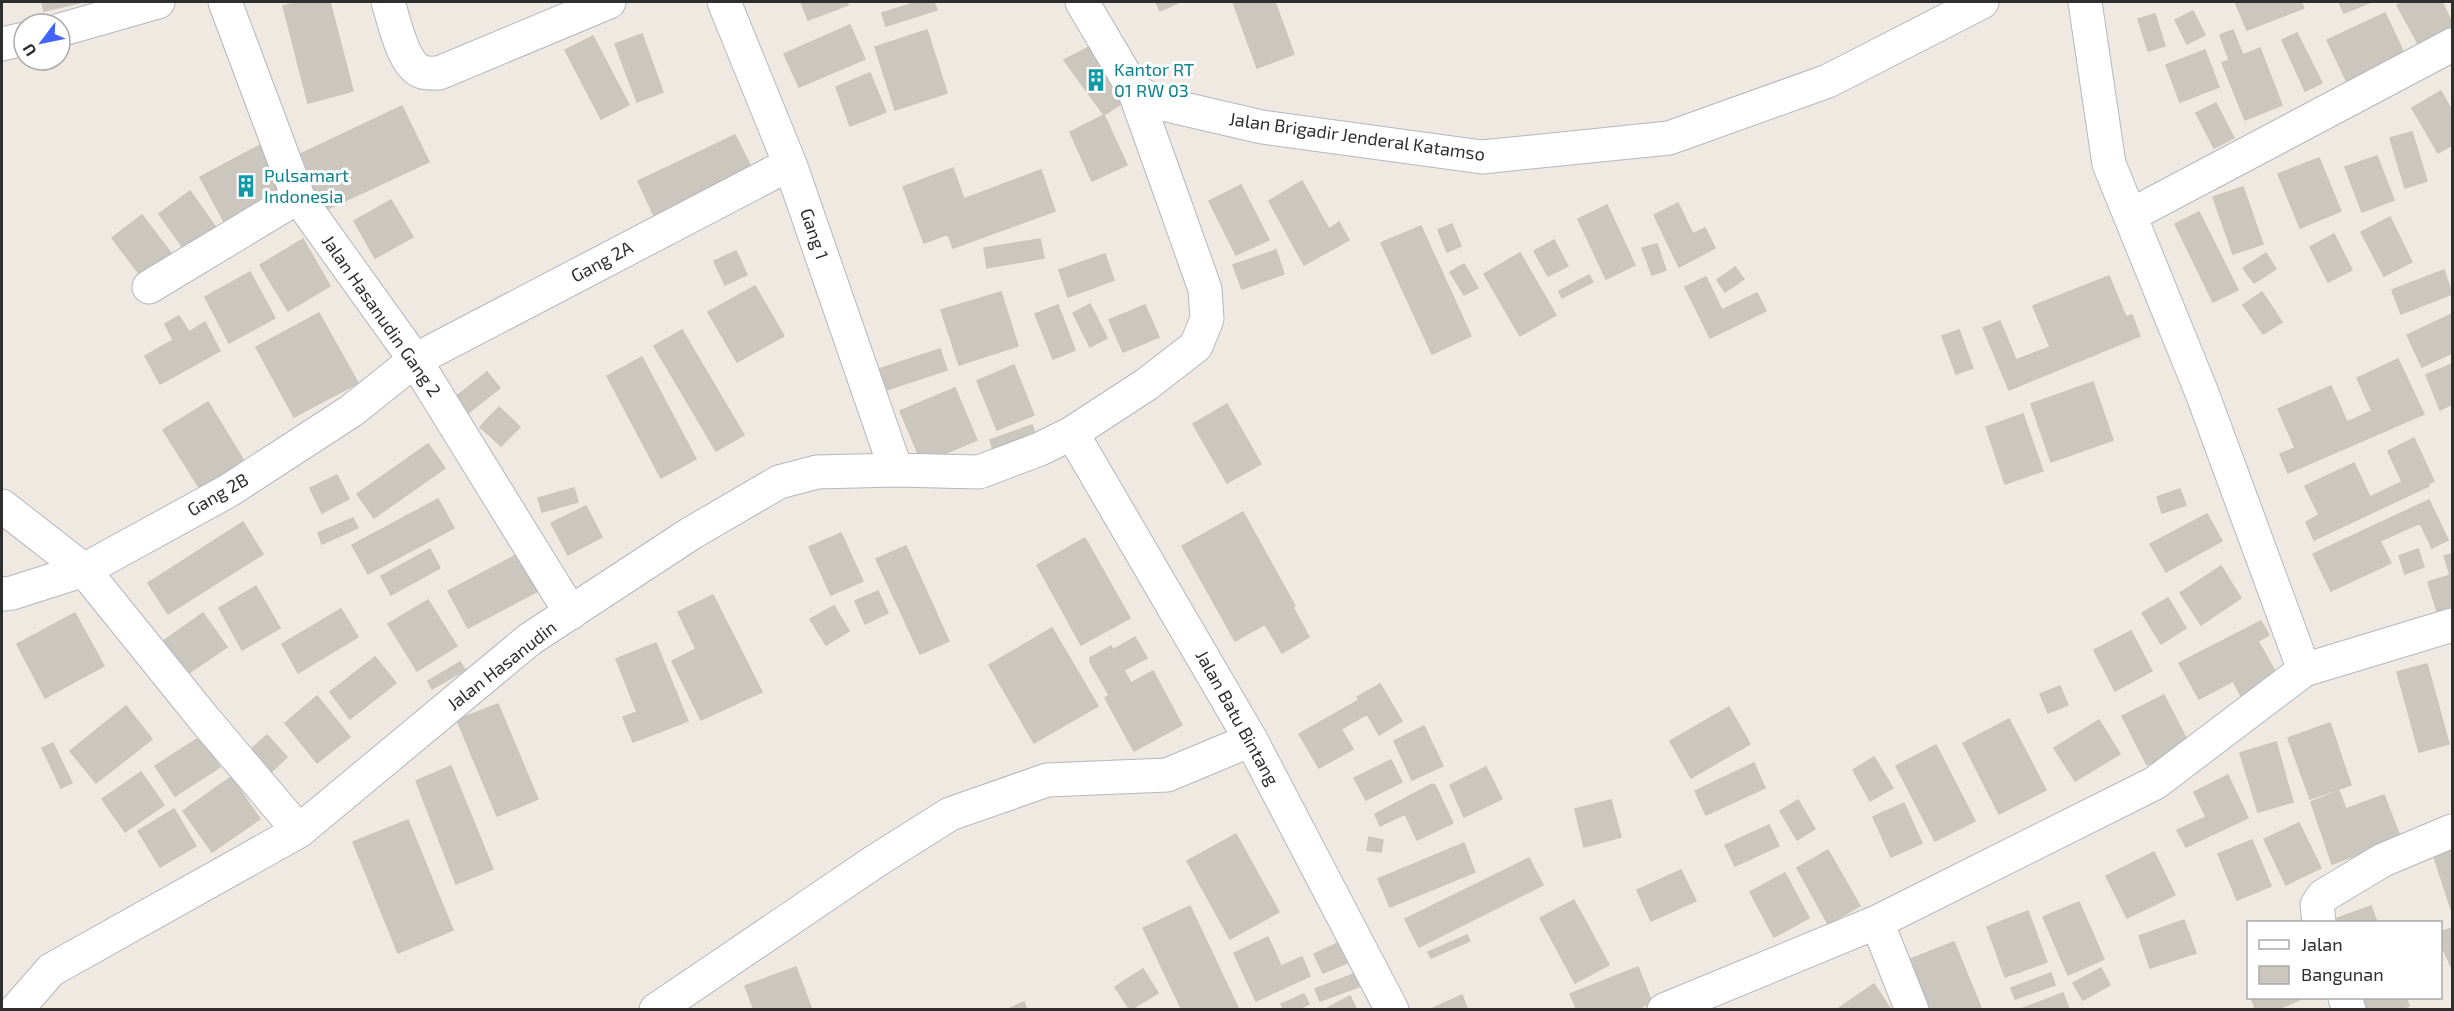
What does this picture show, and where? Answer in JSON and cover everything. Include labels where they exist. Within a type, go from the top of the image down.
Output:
[{"type":"street","points":[[72,27],[158,2]]},
{"type":"street","name":"Jalan Hasanudin Gang 2","points":[[225,2],[298,197],[415,360],[571,613]]},
{"type":"street","points":[[388,2],[404,51],[419,71],[429,73],[439,73],[609,2]]},
{"type":"street","name":"Gang 1","points":[[724,2],[790,164],[896,470]]},
{"type":"street","points":[[1082,2],[1134,90]]},
{"type":"street","name":"Jalan Brigadir Jenderal Katamso","points":[[1134,90],[1154,102],[1262,127],[1482,158],[1669,138],[1828,81],[1982,2]]},
{"type":"street","points":[[2085,2],[2109,164],[2202,393],[2304,670]]},
{"type":"street","points":[[2131,215],[2452,45]]},
{"type":"street","name":"Jalan Hasanudin","points":[[16,1010],[51,970],[299,831],[530,639],[690,534],[778,482],[817,472],[896,470],[979,472],[1040,449],[1072,433],[1148,384],[1196,346],[1207,319],[1205,289],[1134,90]]},
{"type":"street","name":"Gang 2A","points":[[415,360],[790,164]]},
{"type":"street","points":[[149,287],[298,197]]},
{"type":"street","name":"Gang 2B","points":[[2,594],[12,593],[84,570],[228,491],[351,411],[415,360]]},
{"type":"street","name":"Jalan Batu Bintang","points":[[1072,433],[1251,740],[1392,1010]]},
{"type":"street","points":[[2,506],[84,570],[205,720],[299,831]]},
{"type":"street","points":[[1664,1010],[1877,922],[2155,783],[2304,670],[2452,625]]},
{"type":"street","points":[[656,1010],[874,862],[950,814],[1047,780],[1167,775],[1251,740]]},
{"type":"street","points":[[2319,921],[2317,905],[2323,896],[2383,860],[2452,831]]},
{"type":"street","points":[[1877,922],[1912,1010]]},
{"type":"building","points":[[42,2],[83,2],[44,11]]},
{"type":"building","points":[[299,2],[330,2],[353,91],[308,103],[283,6]]},
{"type":"building","points":[[801,2],[847,2],[848,5],[808,20]]},
{"type":"building","points":[[917,2],[934,2],[937,10],[886,26],[882,13]]},
{"type":"building","points":[[1156,2],[1180,2],[1160,11]]},
{"type":"building","points":[[1233,2],[1275,2],[1294,54],[1257,68]]},
{"type":"building","points":[[2235,2],[2301,2],[2304,8],[2247,30]]},
{"type":"building","points":[[2339,2],[2371,2],[2344,13]]},
{"type":"building","points":[[2404,2],[2442,2],[2452,23],[2452,34],[2421,49],[2397,5]]},
{"type":"building","points":[[2193,11],[2205,35],[2187,44],[2175,20]]},
{"type":"building","points":[[2385,13],[2405,55],[2347,82],[2327,40]]},
{"type":"building","points":[[2155,14],[2165,46],[2148,51],[2138,19]]},
{"type":"building","points":[[850,25],[865,59],[799,87],[784,54]]},
{"type":"building","points":[[927,30],[947,93],[895,110],[875,47]]},
{"type":"building","points":[[2233,30],[2243,55],[2260,48],[2282,105],[2245,120],[2222,63],[2229,60],[2220,35]]},
{"type":"building","points":[[2297,33],[2322,83],[2305,91],[2282,40]]},
{"type":"building","points":[[642,34],[663,92],[637,102],[615,44]]},
{"type":"building","points":[[593,36],[629,105],[601,119],[565,50]]},
{"type":"building","name":"Kantor RT 01 RW 03","points":[[1089,47],[1127,100],[1104,115],[1064,60]]},
{"type":"building","points":[[2205,50],[2219,87],[2180,102],[2166,65]]},
{"type":"building","points":[[870,73],[886,112],[850,126],[836,87]]},
{"type":"building","points":[[2441,91],[2452,111],[2452,145],[2438,153],[2412,108]]},
{"type":"building","points":[[2216,103],[2234,138],[2214,148],[2196,113]]},
{"type":"building","points":[[402,106],[429,162],[321,212],[294,157]]},
{"type":"building","points":[[1104,115],[1127,165],[1092,181],[1070,132]]},
{"type":"building","points":[[2412,132],[2427,181],[2405,188],[2390,138]]},
{"type":"building","points":[[735,135],[755,175],[657,222],[638,181]]},
{"type":"building","name":"Pulsamart Indonesia","points":[[264,143],[292,195],[228,229],[200,177]]},
{"type":"building","points":[[2377,156],[2394,200],[2362,212],[2345,167]]},
{"type":"building","points":[[2319,158],[2341,211],[2300,228],[2278,174]]},
{"type":"building","points":[[953,168],[964,199],[1041,170],[1055,211],[953,248],[948,234],[924,243],[903,187]]},
{"type":"building","points":[[1302,181],[1329,229],[1339,222],[1349,240],[1304,265],[1269,201]]},
{"type":"building","points":[[1241,185],[1269,240],[1236,255],[1209,201]]},
{"type":"building","points":[[2243,187],[2263,244],[2233,254],[2213,197]]},
{"type":"building","points":[[190,191],[217,229],[186,252],[159,214]]},
{"type":"building","points":[[391,200],[413,237],[375,258],[354,221]]},
{"type":"building","points":[[1678,203],[1693,234],[1705,228],[1715,248],[1679,267],[1654,215]]},
{"type":"building","points":[[1607,205],[1635,265],[1606,279],[1578,219]]},
{"type":"building","points":[[2199,212],[2238,290],[2213,302],[2175,224]]},
{"type":"building","points":[[142,215],[174,257],[144,280],[112,238]]},
{"type":"building","points":[[2390,217],[2412,262],[2384,276],[2361,232]]},
{"type":"building","points":[[1452,224],[1461,246],[1447,252],[1438,230]]},
{"type":"building","points":[[1421,226],[1471,336],[1432,354],[1381,243]]},
{"type":"building","points":[[2334,234],[2352,270],[2328,282],[2310,247]]},
{"type":"building","points":[[303,239],[330,286],[288,311],[260,265]]},
{"type":"building","points":[[1040,239],[1044,258],[987,268],[984,248]]},
{"type":"building","points":[[1554,240],[1568,266],[1548,276],[1534,251]]},
{"type":"building","points":[[1657,244],[1666,270],[1652,275],[1642,248]]},
{"type":"building","points":[[1276,250],[1284,274],[1242,289],[1233,265]]},
{"type":"building","points":[[736,251],[747,275],[725,285],[714,261]]},
{"type":"building","points":[[1520,253],[1556,315],[1520,336],[1484,274]]},
{"type":"building","points":[[2266,253],[2276,269],[2254,283],[2243,268]]},
{"type":"building","points":[[1105,254],[1114,280],[1068,297],[1059,270]]},
{"type":"building","points":[[1464,264],[1478,288],[1464,295],[1450,272]]},
{"type":"building","points":[[1735,267],[1744,279],[1725,292],[1717,280]]},
{"type":"building","points":[[2444,270],[2452,294],[2401,314],[2392,290]]},
{"type":"building","points":[[250,272],[275,318],[229,343],[205,297]]},
{"type":"building","points":[[1589,275],[1593,282],[1562,298],[1559,291]]},
{"type":"building","points":[[2109,276],[2126,317],[2132,315],[2140,336],[2009,390],[1983,328],[2000,321],[2016,360],[2050,347],[2033,306]]},
{"type":"building","points":[[1706,277],[1722,310],[1757,293],[1766,311],[1710,338],[1685,287]]},
{"type":"building","points":[[755,286],[784,336],[737,362],[708,312]]},
{"type":"building","points":[[1001,292],[1018,346],[959,365],[941,310]]},
{"type":"building","points":[[2262,292],[2282,322],[2263,334],[2243,305]]},
{"type":"building","points":[[1090,304],[1107,338],[1090,347],[1073,313]]},
{"type":"building","points":[[1058,305],[1075,350],[1053,359],[1035,314]]},
{"type":"building","points":[[1145,305],[1159,337],[1123,352],[1109,320]]},
{"type":"building","points":[[319,313],[358,383],[294,417],[256,347]]},
{"type":"building","points":[[2452,314],[2452,353],[2422,367],[2407,335]]},
{"type":"building","points":[[179,316],[189,332],[205,322],[220,351],[160,384],[145,356],[173,340],[165,324]]},
{"type":"building","points":[[682,330],[744,435],[716,451],[654,346]]},
{"type":"building","points":[[1959,330],[1973,368],[1956,374],[1942,336]]},
{"type":"building","points":[[940,349],[947,370],[883,391],[876,370]]},
{"type":"building","points":[[642,357],[696,459],[661,478],[607,376]]},
{"type":"building","points":[[2398,359],[2424,414],[2288,473],[2280,454],[2295,448],[2278,409],[2331,386],[2347,422],[2372,411],[2357,378]]},
{"type":"building","points":[[2452,364],[2452,404],[2440,410],[2426,375]]},
{"type":"building","points":[[1014,365],[1034,415],[997,430],[977,381]]},
{"type":"building","points":[[487,372],[500,388],[462,418],[449,402]]},
{"type":"building","points":[[2093,382],[2113,440],[2051,462],[2031,404]]},
{"type":"building","points":[[955,388],[977,440],[922,463],[900,411]]},
{"type":"building","points":[[208,402],[244,461],[200,489],[163,430]]},
{"type":"building","points":[[1227,404],[1261,464],[1227,483],[1193,424]]},
{"type":"building","points":[[499,407],[520,427],[501,446],[480,427]]},
{"type":"building","points":[[2023,414],[2043,471],[2005,484],[1986,427]]},
{"type":"building","points":[[1032,425],[1036,436],[993,450],[990,440]]},
{"type":"building","points":[[2414,438],[2434,481],[2428,484],[2429,486],[2314,540],[2306,522],[2319,515],[2305,486],[2354,463],[2370,497],[2402,482],[2388,451]]},
{"type":"building","points":[[428,444],[445,468],[374,518],[357,494]]},
{"type":"building","points":[[337,475],[349,499],[322,513],[310,488]]},
{"type":"building","points":[[574,488],[578,502],[542,512],[538,498]]},
{"type":"building","points":[[2180,489],[2186,505],[2162,513],[2157,497]]},
{"type":"building","points":[[438,499],[454,528],[368,574],[352,545]]},
{"type":"building","points":[[2429,500],[2448,540],[2432,548],[2420,523],[2380,541],[2391,563],[2331,591],[2313,554]]},
{"type":"building","points":[[586,506],[602,537],[568,555],[551,523]]},
{"type":"building","points":[[1243,512],[1295,606],[1293,607],[1309,637],[1282,653],[1265,624],[1235,641],[1182,546]]},
{"type":"building","points":[[2207,514],[2222,541],[2166,572],[2150,544]]},
{"type":"building","points":[[353,518],[358,528],[322,544],[318,533]]},
{"type":"building","points":[[243,522],[263,554],[168,614],[148,583]]},
{"type":"building","points":[[841,533],[863,581],[831,595],[809,547]]},
{"type":"building","points":[[1085,538],[1130,618],[1081,645],[1037,565]]},
{"type":"building","points":[[906,546],[949,641],[920,654],[876,559]]},
{"type":"building","points":[[430,549],[440,568],[391,595],[381,576]]},
{"type":"building","points":[[2418,549],[2424,567],[2405,574],[2399,556]]},
{"type":"building","points":[[518,554],[538,591],[468,628],[448,591]]},
{"type":"building","points":[[2452,554],[2452,606],[2437,611],[2428,582],[2450,575],[2444,556]]},
{"type":"building","points":[[2221,566],[2241,598],[2201,625],[2180,593]]},
{"type":"building","points":[[256,586],[280,628],[242,650],[219,608]]},
{"type":"building","points":[[878,591],[888,613],[865,624],[855,601]]},
{"type":"building","points":[[713,595],[762,692],[701,720],[672,661],[696,649],[678,612]]},
{"type":"building","points":[[2168,598],[2186,628],[2161,644],[2142,613]]},
{"type":"building","points":[[428,600],[457,646],[417,671],[388,624]]},
{"type":"building","points":[[834,606],[849,631],[826,645],[810,619]]},
{"type":"building","points":[[341,609],[358,637],[298,673],[282,644]]},
{"type":"building","points":[[75,613],[104,666],[45,698],[17,644]]},
{"type":"building","points":[[203,613],[227,647],[186,675],[162,642]]},
{"type":"building","points":[[2261,621],[2269,635],[2258,641],[2281,682],[2244,702],[2233,681],[2199,699],[2179,663]]},
{"type":"building","points":[[1052,628],[1098,706],[1034,743],[989,665]]},
{"type":"building","points":[[2131,631],[2152,671],[2115,691],[2094,650]]},
{"type":"building","points":[[1135,637],[1147,658],[1124,670],[1131,683],[1153,671],[1182,725],[1134,751],[1105,698],[1109,695],[1090,662],[1090,658],[1111,646],[1113,650]]},
{"type":"building","points":[[656,643],[688,721],[633,742],[623,717],[637,712],[616,659]]},
{"type":"building","points":[[375,657],[396,683],[350,719],[330,692]]},
{"type":"building","points":[[460,662],[465,670],[432,689],[428,681]]},
{"type":"building","points":[[2427,664],[2449,744],[2419,752],[2397,672]]},
{"type":"building","points":[[1380,684],[1402,721],[1379,735],[1367,714],[1341,729],[1353,749],[1319,768],[1299,734],[1359,700],[1357,697]]},
{"type":"building","points":[[2060,686],[2068,705],[2048,713],[2040,694]]},
{"type":"building","points":[[2164,695],[2189,744],[2147,765],[2122,716]]},
{"type":"building","points":[[317,696],[350,737],[317,763],[285,723]]},
{"type":"building","points":[[498,704],[538,799],[497,816],[457,720]]},
{"type":"building","points":[[126,706],[152,739],[96,783],[70,751]]},
{"type":"building","points":[[1729,707],[1750,744],[1691,778],[1670,741]]},
{"type":"building","points":[[2009,719],[2046,790],[1999,814],[1963,743]]},
{"type":"building","points":[[2099,720],[2120,754],[2075,781],[2054,748]]},
{"type":"building","points":[[2330,723],[2351,785],[2310,799],[2288,738]]},
{"type":"building","points":[[1424,726],[1443,766],[1412,780],[1394,741]]},
{"type":"building","points":[[267,735],[287,757],[269,774],[248,752]]},
{"type":"building","points":[[200,737],[220,767],[175,796],[155,766]]},
{"type":"building","points":[[2276,742],[2293,802],[2258,812],[2240,753]]},
{"type":"building","points":[[53,743],[72,783],[61,788],[42,748]]},
{"type":"building","points":[[1936,745],[1975,821],[1935,841],[1896,766]]},
{"type":"building","points":[[1874,757],[1893,788],[1870,801],[1853,770]]},
{"type":"building","points":[[1391,760],[1402,782],[1366,800],[1354,778]]},
{"type":"building","points":[[1754,763],[1765,788],[1706,815],[1695,791]]},
{"type":"building","points":[[451,766],[493,869],[456,884],[416,781]]},
{"type":"building","points":[[1486,767],[1502,799],[1464,817],[1450,785]]},
{"type":"building","points":[[141,772],[164,805],[125,832],[102,799]]},
{"type":"building","points":[[2228,775],[2248,818],[2186,847],[2177,830],[2206,817],[2194,792]]},
{"type":"building","points":[[231,777],[260,819],[212,852],[183,811]]},
{"type":"building","points":[[1432,784],[1435,785],[1453,823],[1417,840],[1405,814],[1380,826],[1375,814]]},
{"type":"building","points":[[2339,791],[2346,809],[2384,795],[2401,839],[2332,864],[2311,802]]},
{"type":"building","points":[[1611,800],[1621,837],[1584,847],[1575,809]]},
{"type":"building","points":[[1798,800],[1815,829],[1797,840],[1780,811]]},
{"type":"building","points":[[1904,803],[1922,843],[1891,857],[1873,817]]},
{"type":"building","points":[[174,809],[196,846],[160,867],[138,831]]},
{"type":"building","points":[[408,820],[453,930],[398,953],[353,842]]},
{"type":"building","points":[[2299,823],[2321,868],[2286,885],[2264,839]]},
{"type":"building","points":[[1769,825],[1779,846],[1735,866],[1725,845]]},
{"type":"building","points":[[1236,834],[1279,912],[1230,939],[1187,861]]},
{"type":"building","points":[[1369,837],[1383,840],[1381,852],[1367,850]]},
{"type":"building","points":[[2252,840],[2271,886],[2237,900],[2218,854]]},
{"type":"building","points":[[1464,843],[1475,872],[1390,907],[1378,879]]},
{"type":"building","points":[[1828,850],[1860,906],[1828,924],[1797,868]]},
{"type":"building","points":[[2452,851],[2452,912],[2434,857]]},
{"type":"building","points":[[2154,852],[2175,895],[2127,918],[2106,876]]},
{"type":"building","points":[[1529,858],[1543,885],[1419,947],[1405,919]]},
{"type":"building","points":[[1681,870],[1696,901],[1651,921],[1637,890]]},
{"type":"building","points":[[1785,873],[1809,918],[1774,937],[1750,892]]},
{"type":"building","points":[[1574,900],[1609,965],[1575,983],[1540,918]]},
{"type":"building","points":[[2079,902],[2104,959],[2068,975],[2043,917]]},
{"type":"building","points":[[1190,906],[1239,1010],[1182,1010],[1143,928]]},
{"type":"building","points":[[2371,906],[2377,921],[2330,921]]},
{"type":"building","points":[[2028,911],[2047,962],[2005,977],[1987,927]]},
{"type":"building","points":[[2184,920],[2196,953],[2150,968],[2139,936]]},
{"type":"building","points":[[2452,928],[2452,969],[2442,946],[2442,931]]},
{"type":"building","points":[[1467,935],[1470,941],[1431,958],[1428,952]]},
{"type":"building","points":[[1268,937],[1281,966],[1302,957],[1310,976],[1256,1001],[1234,953]]},
{"type":"building","points":[[1954,942],[1982,1010],[1922,1010],[1903,962]]},
{"type":"building","points":[[1338,943],[1347,963],[1323,973],[1314,954]]},
{"type":"building","points":[[796,967],[812,1010],[754,1010],[745,986]]},
{"type":"building","points":[[1638,967],[1652,1002],[1635,1010],[1577,1010],[1570,994]]},
{"type":"building","points":[[2101,968],[2110,985],[2083,1000],[2073,983]]},
{"type":"building","points":[[1143,969],[1158,993],[1130,1010],[1115,987]]},
{"type":"building","points":[[1356,973],[1361,986],[1320,1001],[1315,989]]},
{"type":"building","points":[[2051,973],[2055,985],[2015,999],[2011,988]]},
{"type":"building","points":[[1874,984],[1891,1010],[1840,1010],[1839,1008]]},
{"type":"building","points":[[2063,993],[2069,1009],[2018,1010]]},
{"type":"building","points":[[1304,994],[1309,1004],[1297,1010],[1284,1010],[1281,1004]]},
{"type":"building","points":[[1462,995],[1468,1010],[1429,1010]]},
{"type":"building","points":[[1350,996],[1357,1010],[1324,1010]]},
{"type":"building","points":[[2251,999],[2301,999],[2276,1010],[2256,1010]]},
{"type":"building","points":[[2352,999],[2406,999],[2409,1006],[2401,1010],[2357,1010]]},
{"type":"building","points":[[1024,1002],[1027,1010],[1006,1010]]},
{"type":"place","name":"Kantor RT 01 RW 03","points":[[1096,80]]},
{"type":"place","name":"Pulsamart Indonesia","points":[[246,186]]}]
